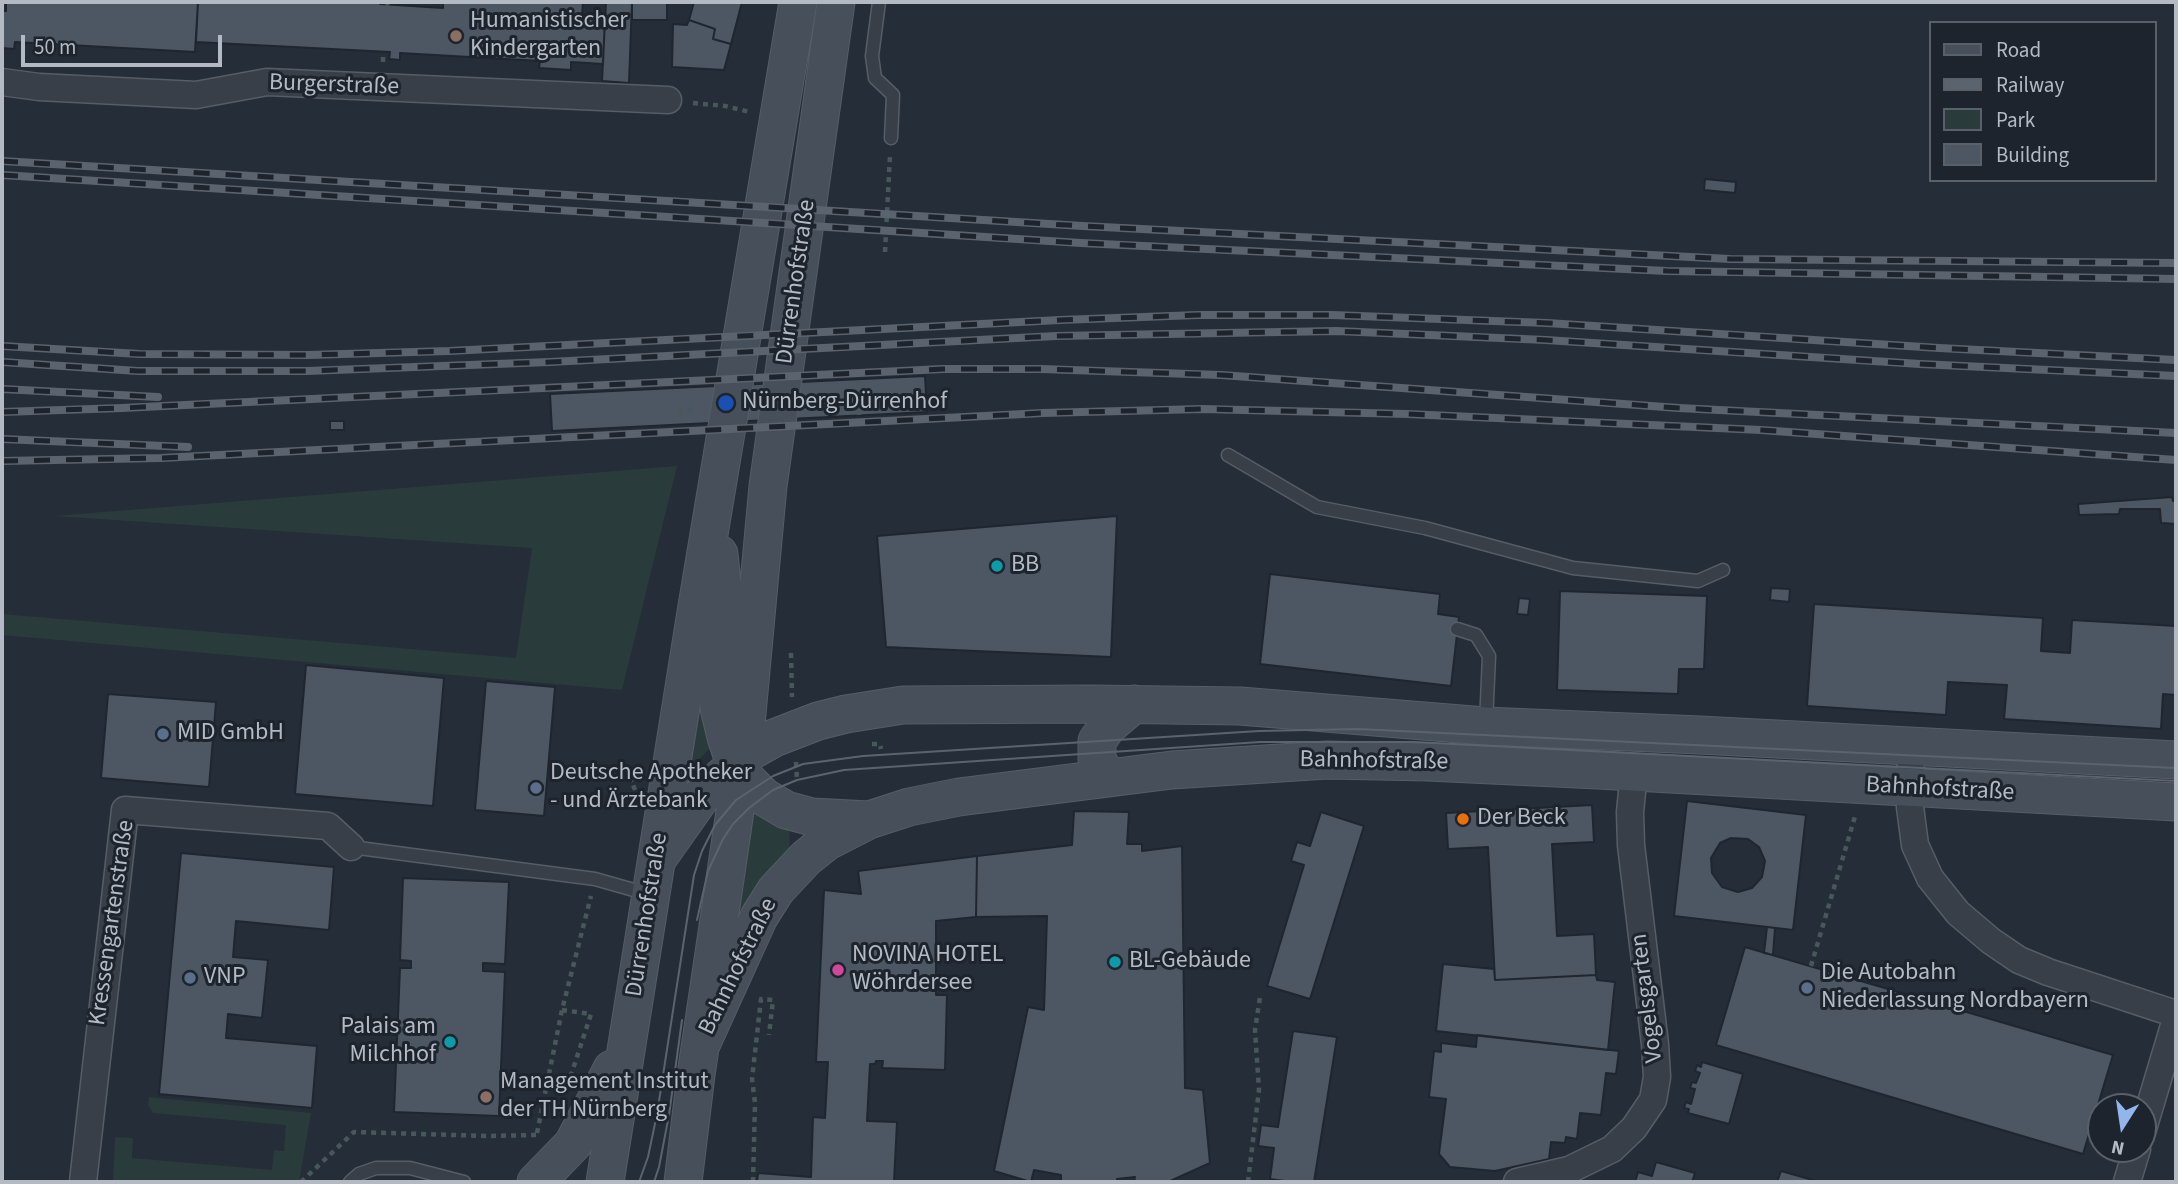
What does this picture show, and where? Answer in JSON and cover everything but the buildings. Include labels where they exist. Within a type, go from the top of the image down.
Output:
[{"type":"main road","name":"Dürrenhofstraße","points":[[605,1182],[799,2]]},
{"type":"main road","name":"Dürrenhofstraße","points":[[683,1182],[739,764],[768,485],[836,2]]},
{"type":"main road","name":"Dürrenhofstraße","points":[[715,502],[725,611],[719,708],[739,764],[764,796],[786,810],[812,817],[869,820]]},
{"type":"main road","name":"Bahnhofstraße","points":[[658,858],[704,793],[739,764],[793,729],[839,715],[903,705],[1134,704],[1272,708],[1485,726],[2176,760]]},
{"type":"main road","points":[[1107,777],[1097,760],[1097,741],[1107,727],[1134,704]]},
{"type":"main road","name":"Bahnhofstraße","points":[[700,1047],[759,916],[776,890],[806,858],[826,842],[869,820],[909,807],[959,797],[1107,777],[1327,760],[1634,772],[2176,803]]},
{"type":"main road","name":"Dürrenhofstraße","points":[[535,1165],[553,1167],[579,1135],[628,1037]]},
{"type":"street","name":"Burgerstraße","points":[[2,82],[195,95],[267,82],[668,100]]},
{"type":"street","points":[[1911,746],[1910,789],[1915,845],[1930,878],[1958,913],[1991,942],[2020,960],[2176,1017],[2154,1093]]},
{"type":"street","name":"Vogelsgarten","points":[[1517,1182],[1569,1170],[1612,1149],[1634,1128],[1653,1100],[1657,1077],[1656,1044],[1631,845],[1630,812],[1634,772]]},
{"type":"street","name":"Kressengartenstraße","points":[[83,1182],[125,810],[328,826],[351,847]]},
{"type":"street","points":[[2127,1182],[2133,1163]]},
{"type":"lane","points":[[879,2],[872,56],[875,78],[893,95],[891,138]]},
{"type":"lane","points":[[1228,454],[1317,507],[1425,528],[1573,568],[1698,581],[1723,570]]},
{"type":"lane","points":[[1458,629],[1476,635],[1489,656],[1485,726]]},
{"type":"lane","points":[[351,847],[595,879],[652,895]]},
{"type":"lane","points":[[350,1182],[359,1174],[376,1168],[410,1168],[464,1182]]},
{"type":"path","points":[[668,100],[725,106],[758,114]]},
{"type":"path","points":[[885,252],[891,138]]},
{"type":"path","points":[[858,381],[859,415]]},
{"type":"path","points":[[678,411],[689,411],[697,405]]},
{"type":"path","points":[[849,407],[859,407]]},
{"type":"path","points":[[791,653],[798,814]]},
{"type":"path","points":[[1811,966],[1857,809]]},
{"type":"path","points":[[535,1165],[537,1135],[562,1010],[595,879]]},
{"type":"path","points":[[1248,1182],[1259,1090],[1255,1030],[1261,997]]},
{"type":"path","points":[[753,1182],[755,1103],[752,1079],[761,999],[773,1000],[769,1035]]},
{"type":"path","points":[[562,1010],[591,1014],[569,1080]]},
{"type":"path","points":[[301,1182],[354,1132],[537,1135],[545,1126]]},
{"type":"green space","points":[[677,466],[622,690],[2,635],[2,614],[516,658],[532,548],[54,516]]},
{"type":"green space","points":[[698,703],[702,703],[713,745],[692,767],[689,766]]},
{"type":"green space","points":[[756,811],[789,827],[790,853],[734,931],[751,816]]},
{"type":"green space","points":[[149,1097],[311,1113],[299,1182],[113,1182],[115,1137],[133,1138],[132,1158],[272,1170],[274,1150],[284,1151],[286,1125],[153,1113],[148,1105]]},
{"type":"tram line","points":[[639,1182],[648,1157],[657,1114],[694,875],[702,851],[715,825],[736,800],[773,776],[803,764],[863,756],[1259,731],[1358,729],[2176,768]]},
{"type":"tram line","points":[[697,920],[708,871],[733,824],[773,790],[797,780],[844,770],[1260,742],[1415,742],[2176,781]]},
{"type":"tram line","points":[[654,1182],[669,1115],[682,1020]]},
{"type":"railway","points":[[2,161],[1083,226],[1730,259],[2176,263]]},
{"type":"railway","points":[[2,175],[1081,243],[1667,271],[2176,279]]},
{"type":"railway","points":[[2,346],[140,354],[308,355],[449,351],[1060,320],[1198,315],[1332,315],[1547,323],[2176,360]]},
{"type":"railway","points":[[2,362],[138,371],[307,371],[550,362],[1056,336],[1336,331],[1546,340],[1920,364],[2176,376]]},
{"type":"railway","points":[[2,412],[943,369],[1041,369],[1221,375],[1679,408],[2176,433]]},
{"type":"railway","points":[[2,389],[158,397]]},
{"type":"railway","points":[[2,461],[161,458],[1043,413],[1202,409],[1407,414],[1761,430],[2176,460]]},
{"type":"railway","points":[[2,439],[188,447]]},
{"type":"place","name":"Humanistischer Kindergarten","points":[[456,36]]},
{"type":"place","name":"Nürnberg-Dürrenhof","points":[[726,403]]},
{"type":"place","name":"BB","points":[[997,566]]},
{"type":"place","name":"MID GmbH","points":[[163,734]]},
{"type":"place","name":"Deutsche Apotheker - und Ärztebank","points":[[536,788]]},
{"type":"place","name":"Der Beck","points":[[1463,819]]},
{"type":"place","name":"BL-Gebäude","points":[[1115,962]]},
{"type":"place","name":"NOVINA HOTEL Wöhrdersee","points":[[838,970]]},
{"type":"place","name":"VNP","points":[[190,978]]},
{"type":"place","name":"Die Autobahn Niederlassung Nordbayern","points":[[1807,988]]},
{"type":"place","name":"Palais am Milchhof","points":[[450,1042]]},
{"type":"place","name":"Management Institut der TH Nürnberg","points":[[486,1097]]}]
